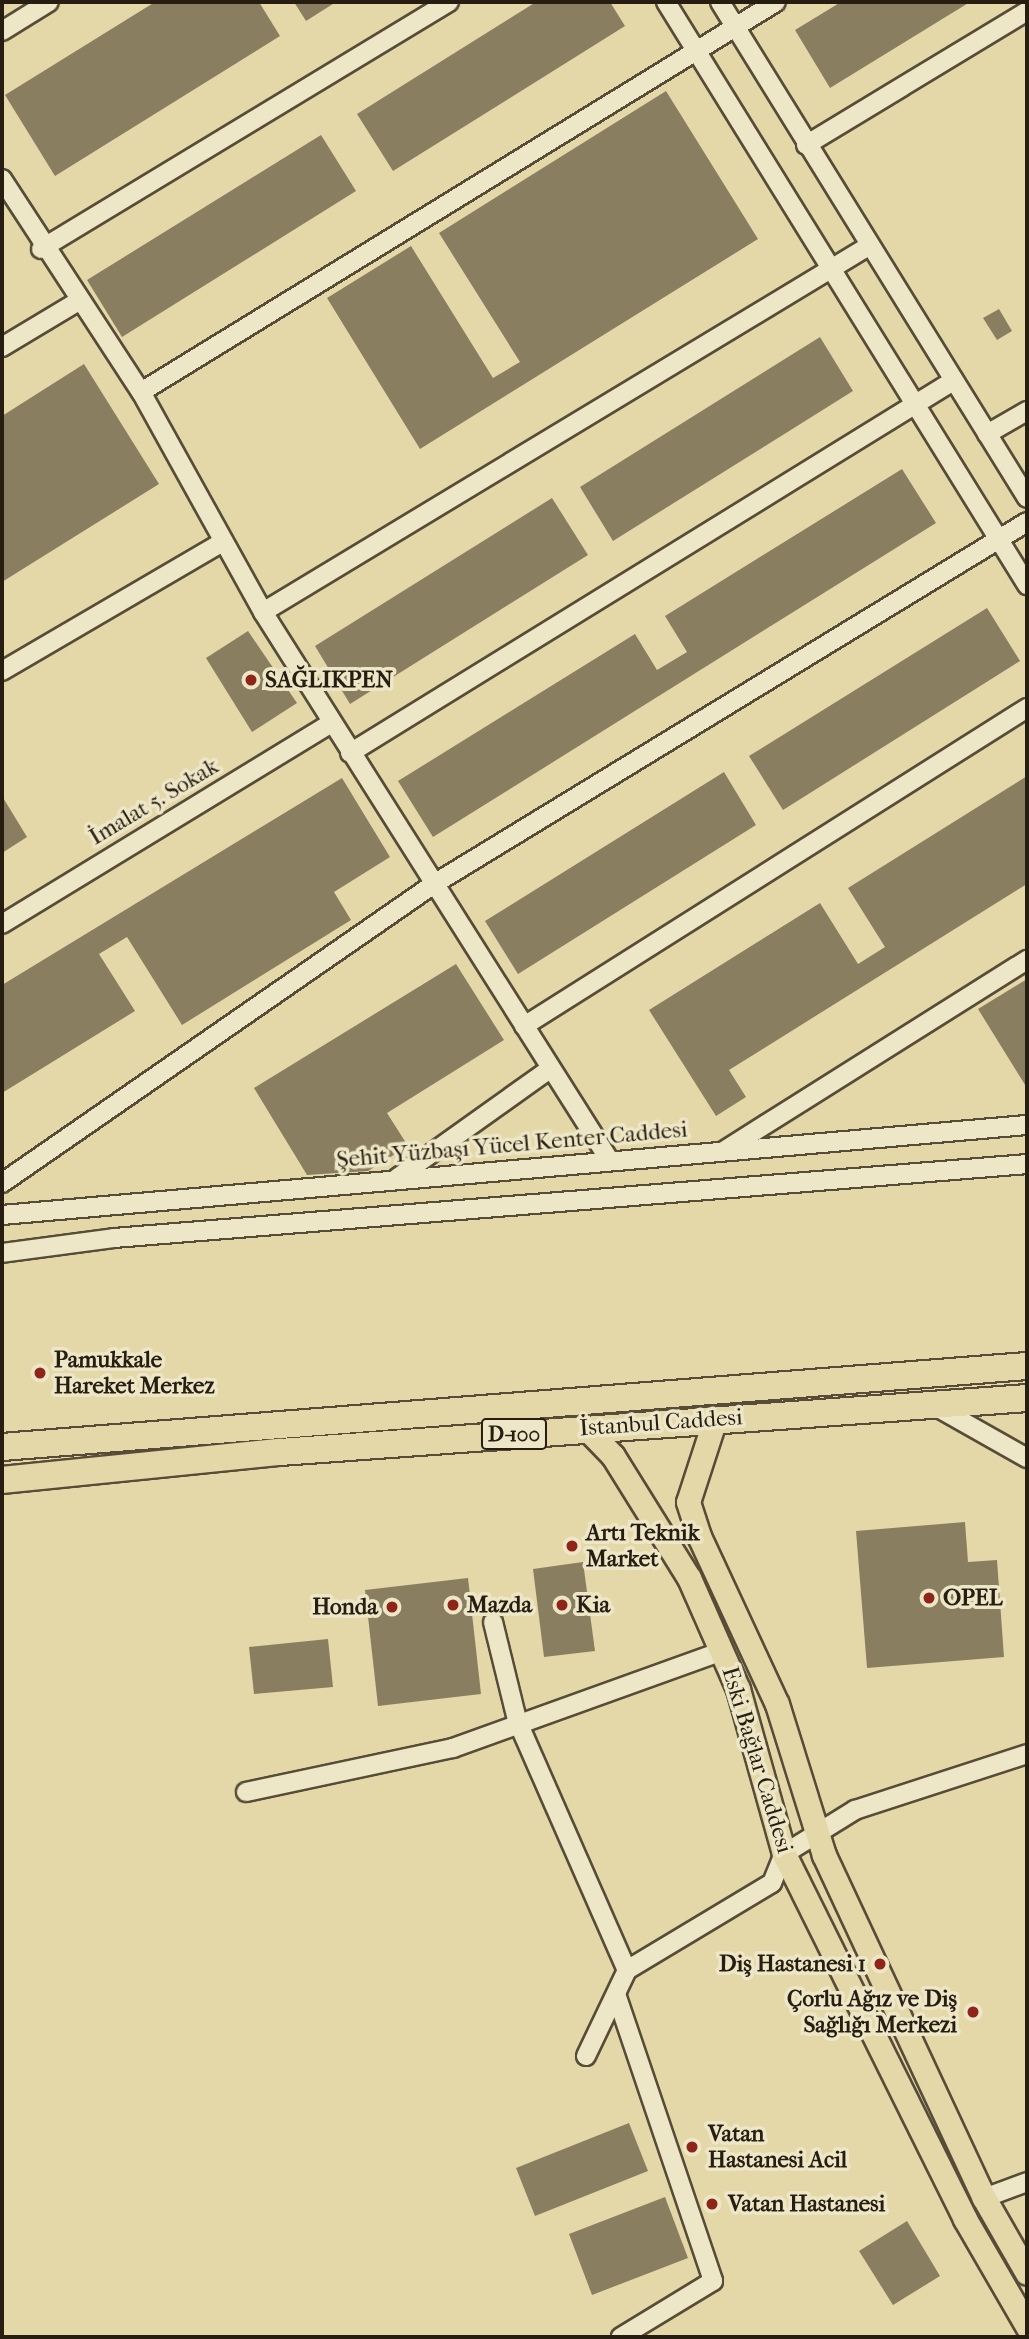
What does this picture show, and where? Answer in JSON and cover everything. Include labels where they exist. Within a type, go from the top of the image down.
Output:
[{"type":"highway","name":"İstanbul Caddesi","points":[[2,1447],[1027,1366]]},
{"type":"highway","name":"İstanbul Caddesi","points":[[2,1480],[587,1429],[1027,1398]]},
{"type":"main road","name":"Eski Bağlar Caddesi","points":[[715,1419],[688,1502],[777,1704],[818,1833],[984,2199],[1027,2273]]},
{"type":"main road","name":"Eski Bağlar Caddesi","points":[[587,1429],[613,1456],[664,1536],[723,1651],[784,1854],[965,2219],[1027,2326]]},
{"type":"street","points":[[2,31],[49,2]]},
{"type":"street","points":[[41,249],[449,2]]},
{"type":"street","points":[[666,2],[1027,585]]},
{"type":"street","points":[[720,2],[867,247],[1027,498]]},
{"type":"street","points":[[141,392],[776,2]]},
{"type":"street","points":[[806,145],[1027,11]]},
{"type":"street","points":[[2,179],[41,249],[141,392],[263,612],[331,723],[610,1161]]},
{"type":"street","points":[[263,612],[867,247]]},
{"type":"street","points":[[2,348],[77,302]]},
{"type":"street","points":[[350,753],[953,382]]},
{"type":"street","points":[[986,434],[1027,411]]},
{"type":"street","points":[[2,1183],[433,884],[998,537],[1027,522]]},
{"type":"street","points":[[2,671],[223,542]]},
{"type":"street","points":[[524,1026],[1027,708]]},
{"type":"street","name":"İmalat 5. Sokak","points":[[2,924],[331,723]]},
{"type":"street","points":[[722,1152],[1027,960]]},
{"type":"street","points":[[395,1179],[551,1068]]},
{"type":"street","name":"Şehit Yüzbaşı Yücel Kenter Caddesi","points":[[2,1215],[1027,1125]]},
{"type":"street","points":[[2,1253],[128,1237],[1027,1164]]},
{"type":"street","points":[[932,1404],[1027,1458]]},
{"type":"street","points":[[493,1622],[517,1720],[627,1970]]},
{"type":"street","points":[[246,1792],[453,1748],[517,1720],[723,1651]]},
{"type":"street","points":[[586,2056],[627,1970],[772,1883],[784,1854],[855,1810],[1027,1754]]},
{"type":"street","points":[[616,1994],[713,2281],[621,2337]]},
{"type":"street","points":[[984,2199],[1027,2182]]},
{"type":"building","points":[[155,2],[259,2],[280,36],[55,176],[5,95]]},
{"type":"building","points":[[294,2],[336,2],[306,21]]},
{"type":"building","points":[[536,2],[610,2],[625,26],[393,171],[357,114]]},
{"type":"building","points":[[841,2],[970,2],[830,88],[795,30]]},
{"type":"building","points":[[666,91],[758,239],[420,449],[327,298],[411,246],[493,378],[520,362],[439,233]]},
{"type":"building","points":[[321,135],[356,191],[122,337],[87,280]]},
{"type":"building","points":[[999,309],[1012,331],[997,340],[983,318]]},
{"type":"building","points":[[820,337],[853,391],[613,541],[580,487]]},
{"type":"building","points":[[84,364],[159,484],[2,582],[2,416]]},
{"type":"building","points":[[902,469],[936,523],[433,837],[398,781],[635,634],[657,670],[687,652],[665,616]]},
{"type":"building","points":[[552,498],[588,555],[350,704],[315,646]]},
{"type":"building","points":[[987,608],[1020,661],[783,810],[749,756]]},
{"type":"building","name":"SAĞLIKPEN","points":[[248,631],[297,703],[252,732],[206,658]]},
{"type":"building","points":[[724,772],[756,825],[518,974],[485,921]]},
{"type":"building","points":[[1027,776],[1027,884],[729,1070],[746,1097],[716,1116],[649,1010],[820,903],[858,964],[885,947],[848,888]]},
{"type":"building","points":[[342,778],[390,857],[334,892],[351,920],[182,1025],[127,937],[99,954],[135,1011],[2,1093],[2,985]]},
{"type":"building","points":[[2,796],[27,837],[2,853]]},
{"type":"building","points":[[456,964],[504,1040],[387,1113],[408,1146],[368,1171],[307,1175],[254,1088]]},
{"type":"building","points":[[1027,979],[1027,1088],[978,1009]]},
{"type":"building","points":[[965,1522],[968,1562],[997,1560],[1004,1657],[867,1668],[856,1531]]},
{"type":"building","points":[[583,1562],[595,1651],[544,1657],[533,1569]]},
{"type":"building","points":[[468,1578],[481,1694],[378,1706],[365,1590]]},
{"type":"building","points":[[328,1639],[333,1687],[254,1694],[249,1647]]},
{"type":"building","points":[[629,2123],[648,2171],[535,2216],[516,2168]]},
{"type":"building","points":[[665,2197],[688,2258],[592,2295],[569,2234]]},
{"type":"building","points":[[907,2221],[940,2276],[893,2305],[859,2251]]},
{"type":"place","name":"SAĞLIKPEN","points":[[251,680]]},
{"type":"place","name":"Pamukkale Hareket Merkez","points":[[40,1373]]},
{"type":"place","name":"Artı Teknik Market","points":[[572,1546]]},
{"type":"place","name":"OPEL","points":[[929,1598]]},
{"type":"place","name":"Mazda","points":[[453,1605]]},
{"type":"place","name":"Kia","points":[[562,1605]]},
{"type":"place","name":"Honda","points":[[392,1607]]},
{"type":"place","name":"Diş Hastanesi 1","points":[[880,1964]]},
{"type":"place","name":"Çorlu Ağız ve Diş Sağlığı Merkezi","points":[[973,2012]]},
{"type":"place","name":"Vatan Hastanesi Acil","points":[[692,2147]]},
{"type":"place","name":"Vatan Hastanesi","points":[[712,2204]]}]
